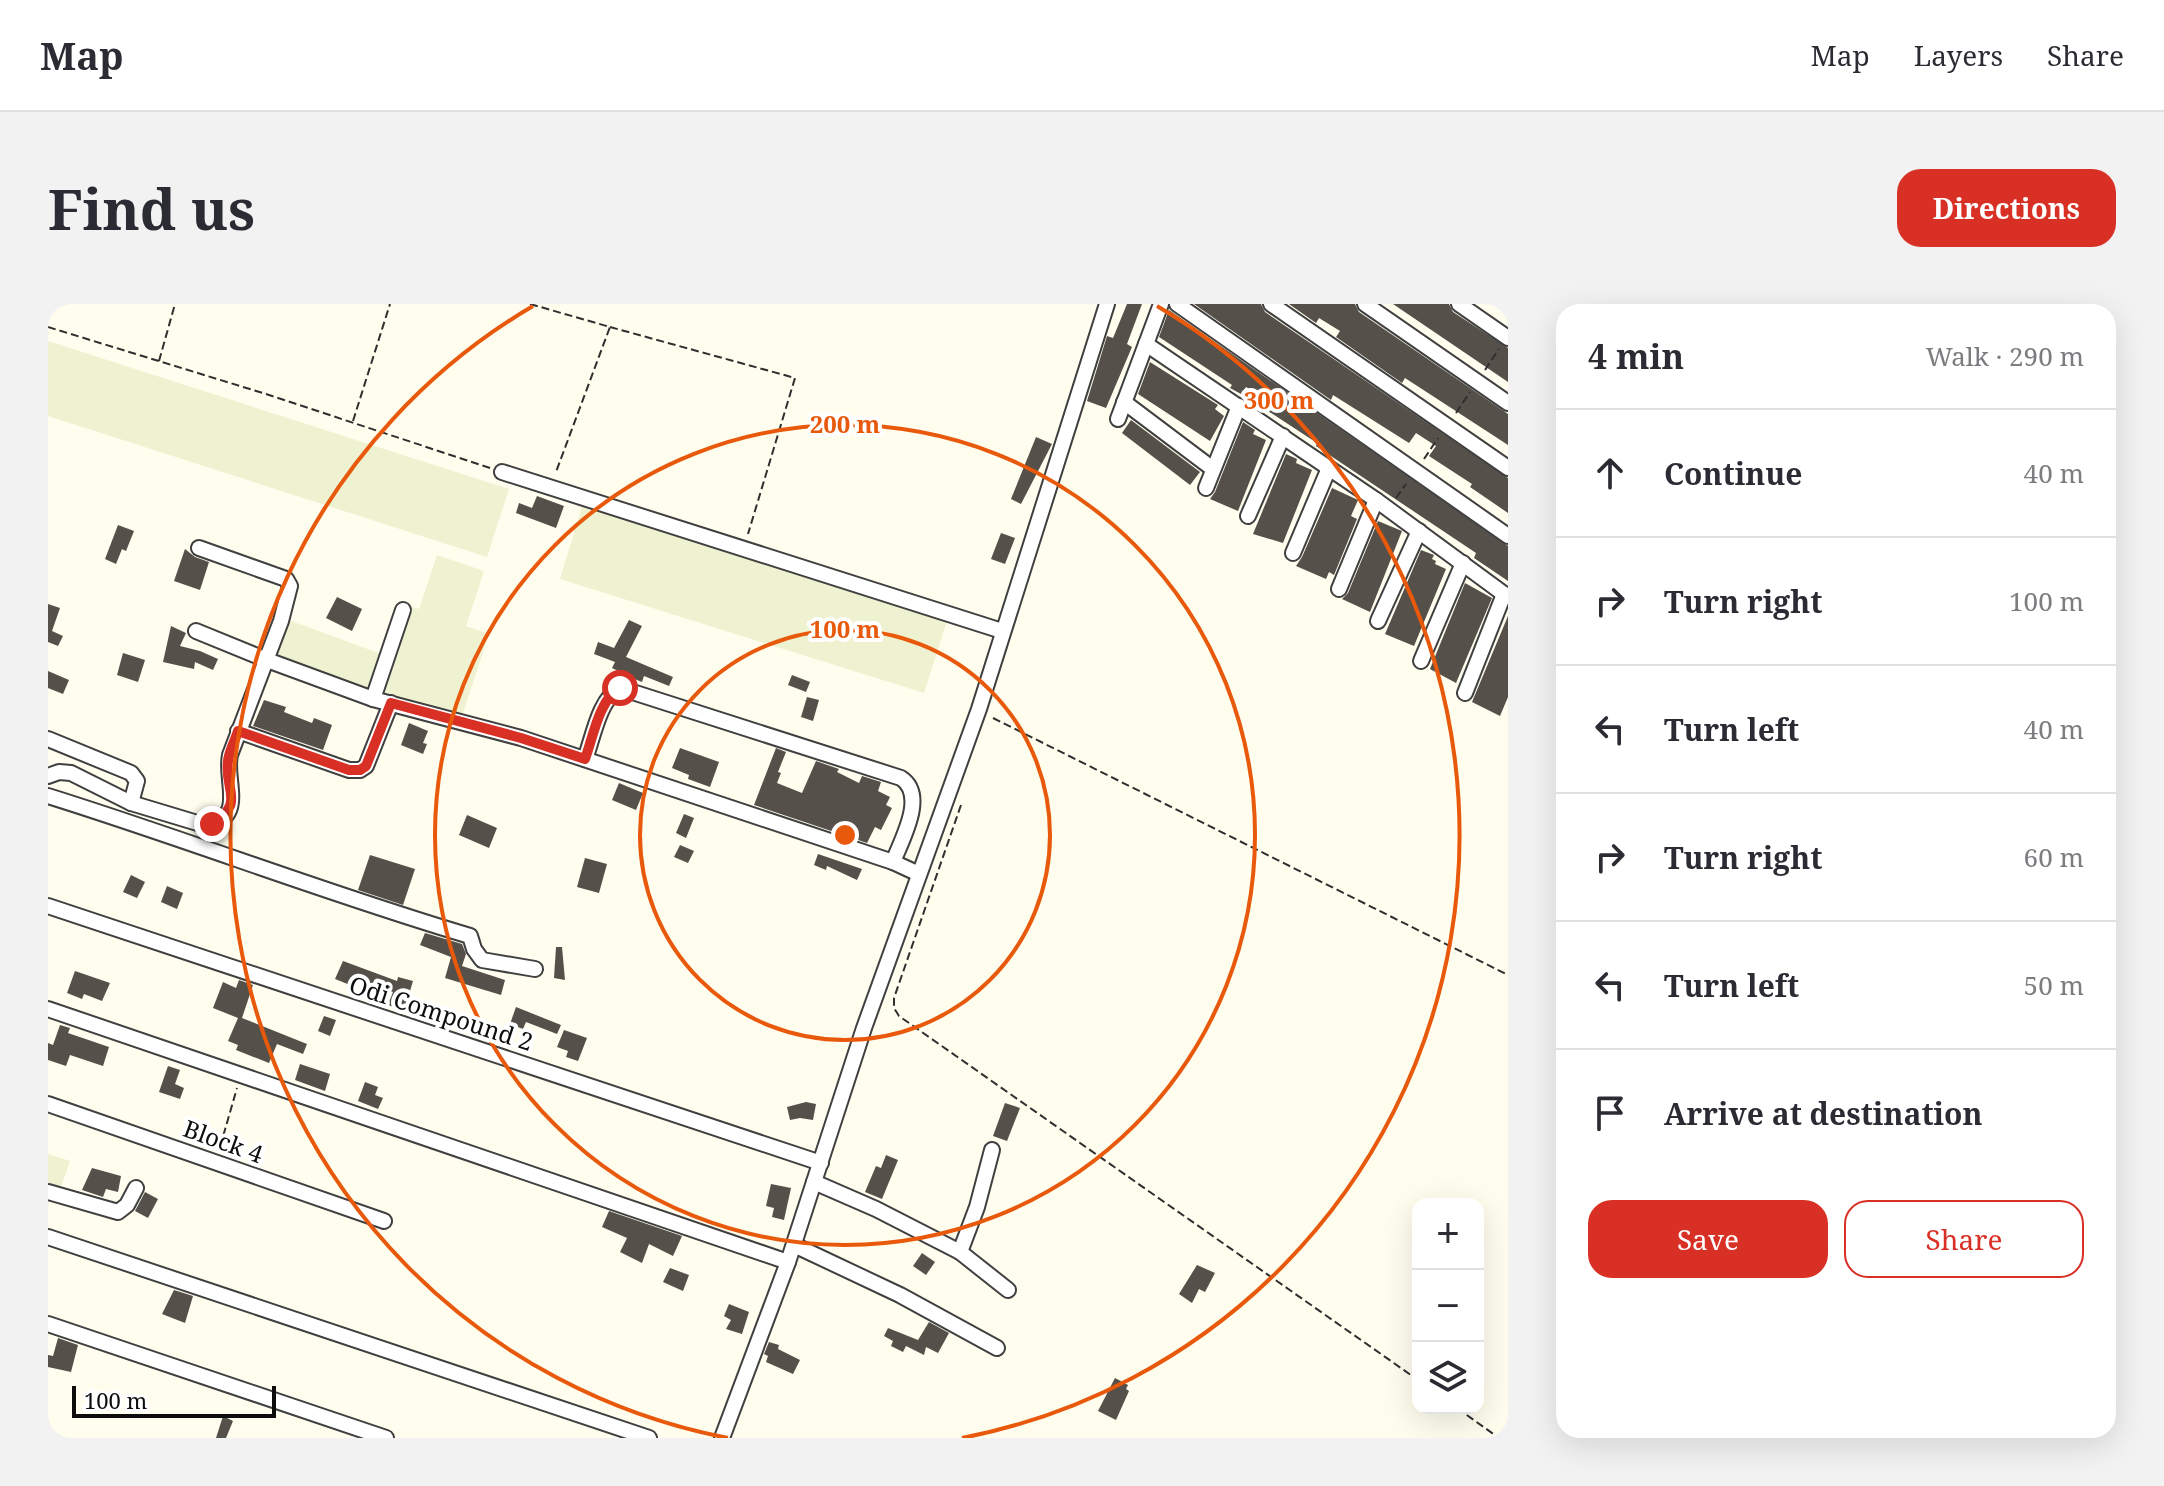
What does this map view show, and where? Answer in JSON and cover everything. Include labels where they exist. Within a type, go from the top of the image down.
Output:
[{"type":"street","points":[[722,1438],[794,1245],[864,1028],[979,709],[1107,304]]},
{"type":"street","points":[[1118,419],[1161,304]]},
{"type":"street","points":[[1177,304],[1508,536]]},
{"type":"street","points":[[1271,304],[1508,468]]},
{"type":"street","points":[[1365,304],[1508,403]]},
{"type":"street","points":[[1459,304],[1507,338]]},
{"type":"street","points":[[1146,344],[1376,500],[1506,595],[1465,693]]},
{"type":"street","points":[[1124,402],[1213,469]]},
{"type":"street","points":[[1206,488],[1239,406]]},
{"type":"street","points":[[1248,516],[1283,436]]},
{"type":"street","points":[[1293,553],[1329,468]]},
{"type":"street","points":[[502,472],[1002,631]]},
{"type":"street","points":[[1339,589],[1376,500]]},
{"type":"street","points":[[1378,621],[1419,531]]},
{"type":"street","points":[[48,776],[59,772],[71,773],[131,803],[204,825],[221,818],[231,805],[233,798],[228,763],[288,602],[290,586],[286,579],[199,548]]},
{"type":"street","points":[[1421,661],[1463,563]]},
{"type":"street","points":[[373,699],[403,610]]},
{"type":"street","points":[[196,631],[373,699],[521,738],[893,862],[919,874]]},
{"type":"street","points":[[585,759],[604,706],[612,692],[620,688],[901,778],[909,783],[913,792],[912,809],[893,862]]},
{"type":"street","points":[[238,731],[349,770],[360,770],[366,766],[391,703]]},
{"type":"street","points":[[48,739],[131,773],[137,781],[131,803]]},
{"type":"street","points":[[48,796],[470,936],[482,960],[535,969]]},
{"type":"street","points":[[88,809],[115,796]]},
{"type":"street","name":"Odi Compound 2","points":[[48,906],[821,1163]]},
{"type":"street","points":[[48,1009],[788,1262]]},
{"type":"street","name":"Block 4","points":[[48,1104],[384,1221]]},
{"type":"street","points":[[960,1252],[977,1207],[992,1150]]},
{"type":"street","points":[[814,1182],[876,1209],[960,1252],[1008,1290]]},
{"type":"street","points":[[48,1192],[118,1212],[127,1205],[136,1188]]},
{"type":"street","points":[[48,1237],[649,1438]]},
{"type":"street","points":[[794,1245],[900,1295],[997,1348]]},
{"type":"street","points":[[48,1324],[386,1438]]},
{"type":"path","points":[[159,362],[175,304]]},
{"type":"path","points":[[353,423],[390,304]]},
{"type":"path","points":[[530,304],[795,378],[744,548]]},
{"type":"path","points":[[48,327],[502,472]]},
{"type":"path","points":[[550,488],[610,327]]},
{"type":"path","points":[[1447,426],[1507,338]]},
{"type":"path","points":[[979,709],[1508,975]]},
{"type":"path","points":[[960,805],[894,998],[894,1008],[899,1016],[1412,1376]]},
{"type":"path","points":[[216,1163],[240,1075]]},
{"type":"path","points":[[1465,1414],[1499,1438]]},
{"type":"green space","points":[[48,341],[509,489],[487,557],[48,416]]},
{"type":"green space","points":[[583,504],[948,618],[924,693],[560,579]]},
{"type":"green space","points":[[437,555],[484,571],[466,626],[489,634],[461,719],[380,692],[409,606],[419,609]]},
{"type":"green space","points":[[286,619],[384,655],[370,693],[272,657]]},
{"type":"green space","points":[[48,1154],[70,1161],[61,1187],[48,1183]]},
{"type":"building","points":[[1127,304],[1142,304],[1127,344],[1132,347],[1106,408],[1087,401],[1107,336],[1113,338]]},
{"type":"building","points":[[1194,304],[1261,304],[1265,312],[1508,478],[1508,513],[1470,487],[1472,484],[1429,456],[1436,446],[1416,433],[1409,443],[1333,395],[1331,400]]},
{"type":"building","points":[[1289,304],[1355,304],[1359,312],[1508,414],[1508,445],[1405,378],[1402,383],[1336,337],[1340,331],[1319,318],[1316,323]]},
{"type":"building","points":[[1393,304],[1449,304],[1453,312],[1508,348],[1508,382]]},
{"type":"building","points":[[1169,310],[1508,546],[1508,581],[1474,558],[1476,553],[1248,398],[1251,390],[1246,387],[1241,394],[1230,388],[1232,385],[1159,337]]},
{"type":"building","points":[[1150,362],[1218,405],[1215,409],[1224,416],[1210,441],[1138,394]]},
{"type":"building","points":[[1131,420],[1200,472],[1190,485],[1122,433]]},
{"type":"building","points":[[1243,422],[1255,430],[1253,434],[1266,440],[1238,511],[1210,499]]},
{"type":"building","points":[[1036,437],[1052,444],[1021,504],[1011,499]]},
{"type":"building","points":[[1286,454],[1297,459],[1296,463],[1312,470],[1283,543],[1253,534]]},
{"type":"building","points":[[1332,488],[1358,500],[1351,516],[1357,519],[1334,575],[1329,572],[1326,579],[1296,566]]},
{"type":"building","points":[[537,496],[564,506],[556,528],[516,513],[519,503],[532,508]]},
{"type":"building","points":[[1378,521],[1402,531],[1370,612],[1342,599],[1348,593]]},
{"type":"building","points":[[118,525],[134,531],[126,551],[122,549],[116,564],[105,559]]},
{"type":"building","points":[[1001,533],[1015,538],[1005,564],[991,559]]},
{"type":"building","points":[[185,549],[209,562],[200,590],[174,581]]},
{"type":"building","points":[[1421,550],[1434,555],[1432,559],[1436,561],[1435,564],[1446,569],[1414,646],[1385,634]]},
{"type":"building","points":[[1465,583],[1492,598],[1456,683],[1430,669]]},
{"type":"building","points":[[337,597],[362,609],[352,631],[326,618]]},
{"type":"building","points":[[48,604],[60,608],[52,631],[63,636],[58,646],[48,642]]},
{"type":"building","points":[[1508,616],[1508,697],[1500,716],[1472,702]]},
{"type":"building","points":[[629,620],[642,626],[626,657],[673,677],[669,686],[644,676],[642,682],[632,678],[612,668],[615,662],[594,654],[598,642],[614,648]]},
{"type":"building","points":[[171,626],[186,633],[180,646],[218,659],[213,670],[195,662],[194,669],[163,662]]},
{"type":"building","points":[[123,653],[145,660],[138,682],[117,675]]},
{"type":"building","points":[[48,671],[69,680],[63,694],[48,688]]},
{"type":"building","points":[[792,675],[810,682],[806,692],[788,685]]},
{"type":"building","points":[[807,697],[819,700],[813,721],[801,717]]},
{"type":"building","points":[[264,700],[286,707],[284,712],[312,723],[314,718],[332,725],[323,750],[253,726]]},
{"type":"building","points":[[409,723],[428,731],[423,754],[401,745]]},
{"type":"building","points":[[680,748],[719,762],[710,787],[688,779],[689,775],[672,768]]},
{"type":"building","points":[[776,748],[786,752],[777,783],[802,793],[816,761],[839,769],[837,772],[859,783],[862,776],[881,782],[878,791],[890,797],[886,805],[892,808],[881,830],[875,827],[867,843],[754,805]]},
{"type":"building","points":[[619,783],[643,793],[636,810],[612,800]]},
{"type":"building","points":[[684,814],[694,818],[686,838],[676,833]]},
{"type":"building","points":[[467,815],[497,828],[489,848],[459,835]]},
{"type":"building","points":[[680,845],[694,851],[688,863],[674,857]]},
{"type":"building","points":[[818,854],[862,869],[857,880],[827,866],[826,870],[814,865]]},
{"type":"building","points":[[370,855],[415,869],[403,905],[358,890]]},
{"type":"building","points":[[585,858],[607,864],[599,893],[577,887]]},
{"type":"building","points":[[131,875],[145,882],[137,898],[123,892]]},
{"type":"building","points":[[167,886],[183,893],[177,909],[161,902]]},
{"type":"building","points":[[425,933],[462,944],[466,954],[462,966],[505,980],[501,995],[445,978],[451,957],[420,945]]},
{"type":"building","points":[[556,947],[562,947],[565,980],[554,978]]},
{"type":"building","points":[[343,961],[397,981],[398,977],[413,981],[404,1011],[388,1005],[393,992],[353,979],[350,985],[335,979]]},
{"type":"building","points":[[75,971],[110,983],[102,1001],[84,994],[82,999],[67,993]]},
{"type":"building","points":[[239,980],[253,985],[242,1018],[307,1044],[303,1054],[277,1044],[269,1063],[236,1050],[238,1045],[228,1041],[238,1018],[213,1008],[223,982],[236,988]]},
{"type":"building","points":[[516,1007],[561,1025],[557,1034],[526,1022],[523,1029],[510,1024]]},
{"type":"building","points":[[324,1016],[336,1020],[330,1036],[318,1031]]},
{"type":"building","points":[[60,1025],[70,1028],[68,1033],[109,1047],[103,1066],[70,1055],[66,1066],[48,1060],[48,1043],[53,1045]]},
{"type":"building","points":[[564,1030],[587,1038],[578,1061],[566,1057],[568,1051],[557,1047]]},
{"type":"building","points":[[300,1064],[330,1074],[325,1091],[295,1080]]},
{"type":"building","points":[[168,1066],[180,1070],[175,1084],[184,1088],[180,1099],[159,1092]]},
{"type":"building","points":[[365,1082],[378,1087],[375,1095],[383,1098],[378,1109],[358,1101]]},
{"type":"building","points":[[806,1102],[816,1104],[813,1120],[790,1120],[787,1107]]},
{"type":"building","points":[[1005,1103],[1020,1108],[1007,1141],[993,1136]]},
{"type":"building","points":[[886,1155],[898,1160],[882,1199],[865,1192],[876,1166],[881,1168]]},
{"type":"building","points":[[92,1168],[121,1176],[118,1192],[106,1189],[103,1197],[82,1190]]},
{"type":"building","points":[[771,1184],[791,1188],[784,1220],[772,1217],[774,1208],[766,1206]]},
{"type":"building","points":[[145,1192],[158,1199],[148,1218],[135,1211]]},
{"type":"building","points":[[609,1211],[682,1236],[673,1256],[649,1244],[642,1263],[620,1252],[627,1238],[602,1227]]},
{"type":"building","points":[[922,1253],[935,1262],[926,1275],[913,1266]]},
{"type":"building","points":[[1197,1265],[1215,1273],[1205,1292],[1199,1289],[1192,1303],[1179,1294]]},
{"type":"building","points":[[670,1268],[689,1275],[683,1291],[663,1282]]},
{"type":"building","points":[[174,1290],[193,1296],[185,1323],[162,1314]]},
{"type":"building","points":[[729,1304],[749,1312],[742,1334],[726,1329],[731,1320],[724,1316]]},
{"type":"building","points":[[929,1322],[949,1333],[938,1353],[926,1347],[924,1355],[906,1346],[903,1352],[891,1346],[893,1341],[884,1336],[888,1328],[918,1340]]},
{"type":"building","points":[[58,1338],[78,1345],[71,1372],[48,1367],[48,1355],[53,1356]]},
{"type":"building","points":[[769,1342],[779,1345],[778,1349],[800,1360],[793,1374],[766,1362],[768,1356],[764,1354]]},
{"type":"building","points":[[1115,1378],[1128,1385],[1126,1389],[1129,1391],[1116,1420],[1098,1411]]},
{"type":"building","points":[[223,1416],[233,1421],[226,1438],[216,1438]]},
{"type":"route","points":[[212,824],[227,812],[233,798],[228,763],[238,731],[349,770],[360,770],[366,766],[391,703],[521,738],[585,759],[604,706],[612,692],[620,688]]}]
